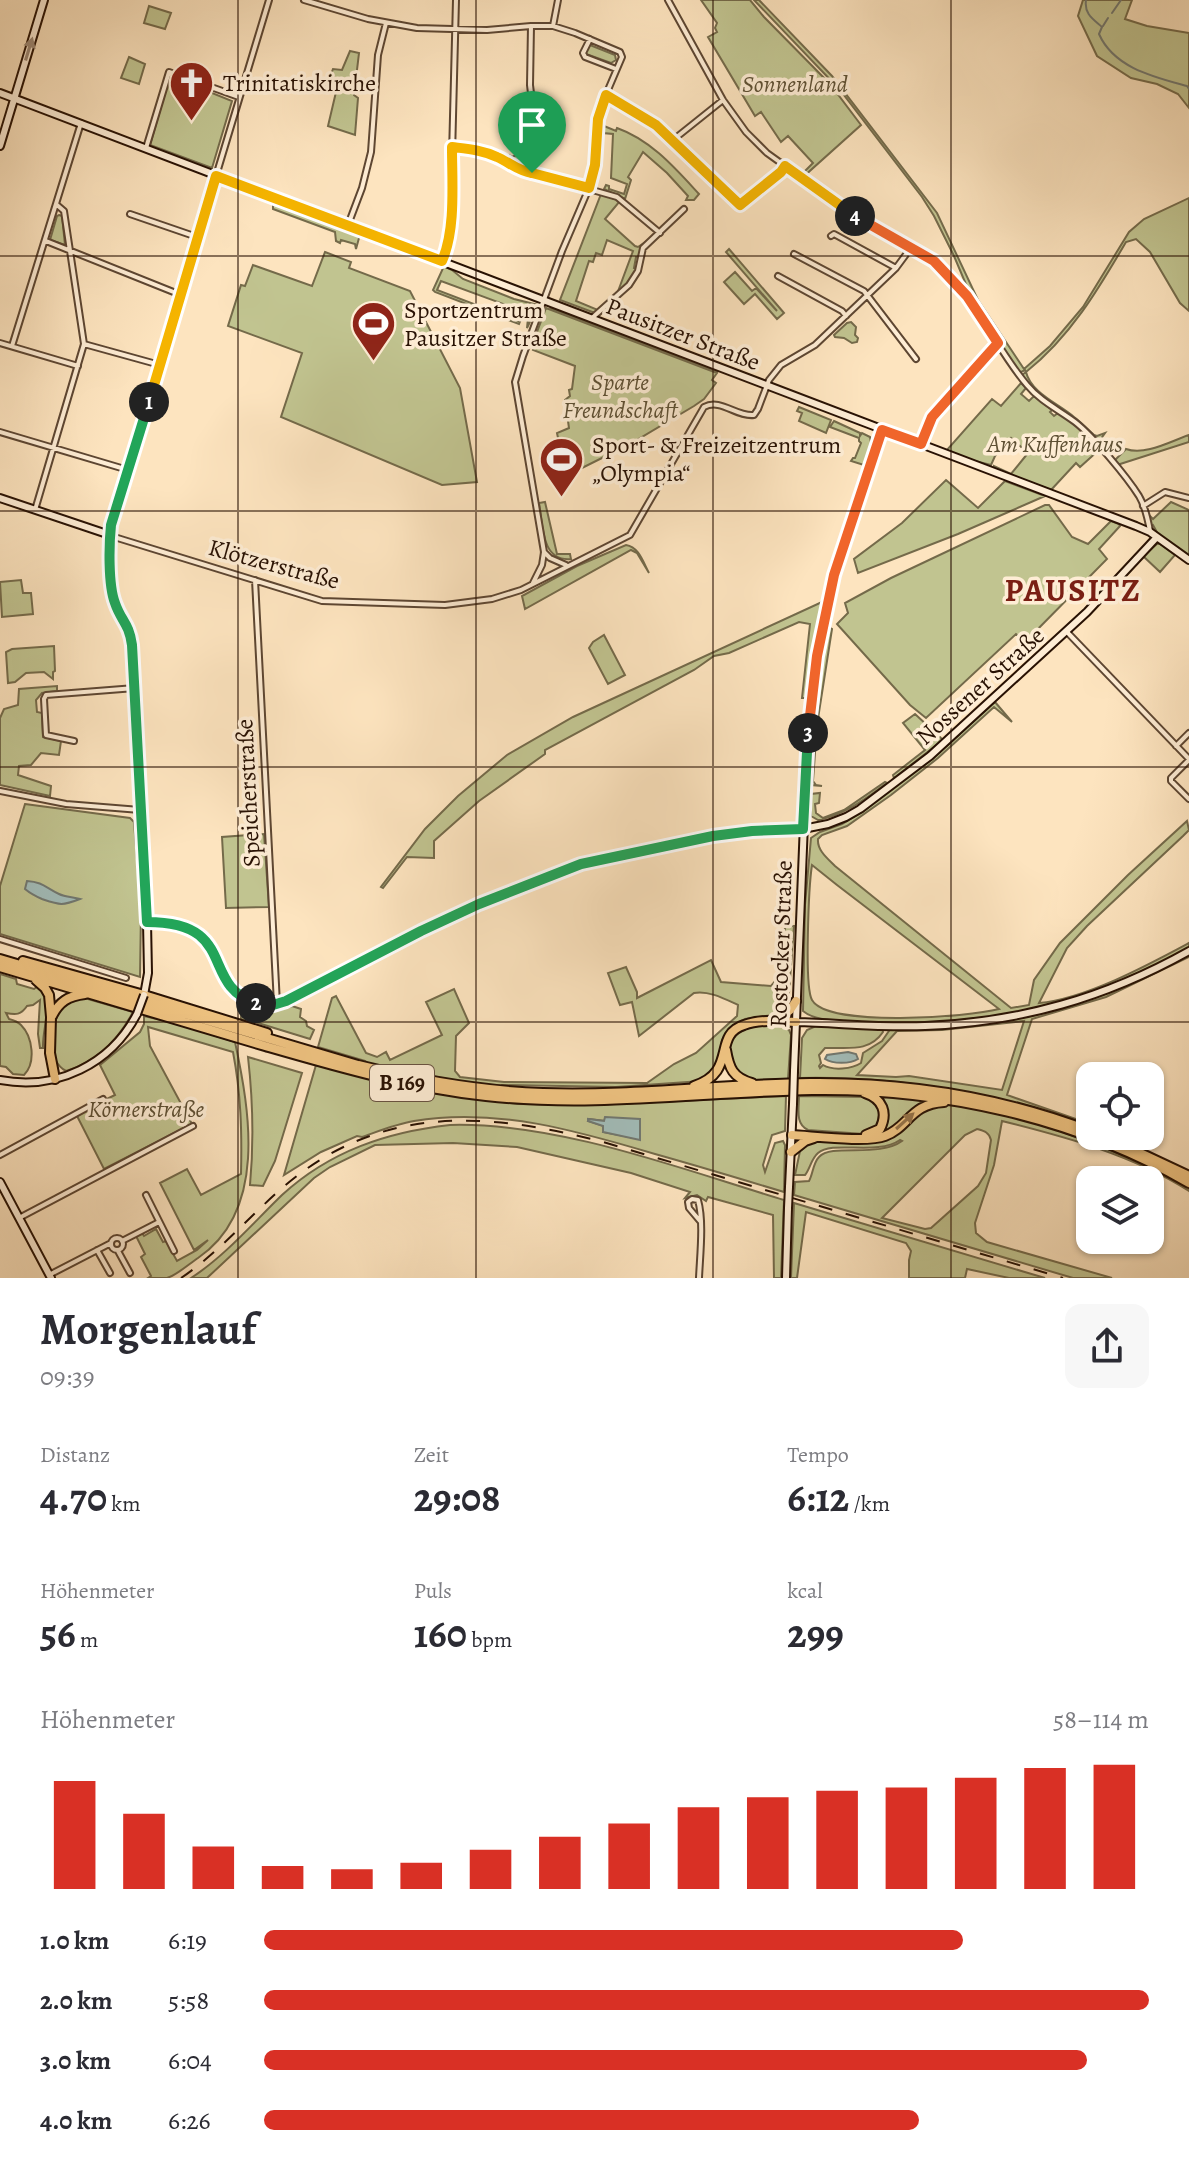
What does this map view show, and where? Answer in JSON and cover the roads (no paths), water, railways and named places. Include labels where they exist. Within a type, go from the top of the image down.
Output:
[{"type":"highway","name":"B 169","points":[[0,959],[284,1044],[393,1074],[465,1087],[561,1093],[836,1083],[893,1086],[938,1091],[1027,1110],[1076,1126]]},
{"type":"highway","points":[[12,963],[34,963],[144,995],[273,1035],[284,1044]]},
{"type":"highway","name":"B 169","points":[[0,967],[391,1081],[473,1095],[565,1101],[811,1090],[920,1095],[1019,1115],[1092,1138],[1189,1183]]},
{"type":"highway","points":[[28,975],[49,995],[50,1053],[55,1079]]},
{"type":"highway","points":[[51,1017],[67,998],[91,994]]},
{"type":"highway","points":[[776,1021],[796,1001]]},
{"type":"highway","points":[[682,1090],[715,1076],[729,1037],[742,1025],[796,1022]]},
{"type":"highway","points":[[725,1046],[729,1068],[734,1074],[740,1079],[765,1085]]},
{"type":"highway","points":[[792,1135],[850,1137],[880,1129],[885,1115],[883,1107],[873,1096],[849,1090]]},
{"type":"highway","name":"B 169","points":[[850,1137],[867,1140],[885,1136],[925,1106],[960,1102]]},
{"type":"highway","points":[[791,1152],[805,1141],[820,1136]]},
{"type":"highway","points":[[1137,1150],[1189,1176]]},
{"type":"street","points":[[0,146],[44,0]]},
{"type":"street","points":[[304,0],[386,23],[417,28],[487,30],[553,26],[620,52],[622,57],[598,119],[595,165],[589,188],[566,240],[515,385],[544,552],[540,571],[532,585]]},
{"type":"street","points":[[442,261],[448,249],[450,233],[456,0]]},
{"type":"street","points":[[553,26],[558,0]]},
{"type":"street","points":[[668,0],[723,100],[746,132],[767,153],[821,192],[874,228],[934,261],[974,306],[1026,385],[1087,434],[1132,487],[1143,506],[1150,532]]},
{"type":"street","points":[[0,1080],[26,1083],[55,1079],[82,1070],[109,1052],[124,1036],[144,995],[148,973],[147,922],[135,688],[130,633],[112,595],[111,525],[267,1]]},
{"type":"street","points":[[348,225],[368,164],[378,55],[386,23]]},
{"type":"street","points":[[531,26],[530,85],[538,152],[532,173]]},
{"type":"street","points":[[591,40],[583,53],[585,57],[616,69]]},
{"type":"street","points":[[0,93],[146,149],[169,72],[239,97]]},
{"type":"street","points":[[606,95],[647,119],[673,140],[740,205],[785,166]]},
{"type":"street","points":[[673,140],[723,100]]},
{"type":"street","points":[[12,346],[81,123]]},
{"type":"street","points":[[452,147],[481,151],[524,172],[620,198],[660,233]]},
{"type":"street","name":"Pausitzer Straße","points":[[146,149],[1150,532],[1189,560]]},
{"type":"street","points":[[35,510],[84,344],[64,211],[57,205]]},
{"type":"street","points":[[592,318],[629,285],[638,271],[643,248],[684,209]]},
{"type":"street","points":[[130,214],[197,237]]},
{"type":"street","points":[[831,236],[834,234],[896,268]]},
{"type":"street","points":[[46,241],[181,295]]},
{"type":"street","points":[[767,386],[781,365],[807,351],[846,316],[896,268],[910,249]]},
{"type":"street","points":[[794,254],[864,291],[916,359]]},
{"type":"street","points":[[778,276],[846,316]]},
{"type":"street","points":[[0,343],[78,366]]},
{"type":"street","points":[[921,444],[932,417],[998,343]]},
{"type":"street","points":[[84,344],[160,365]]},
{"type":"street","name":"Klötzerstraße","points":[[0,498],[322,601],[469,604],[532,585],[630,535],[704,407],[713,404],[746,416],[754,415],[767,386]]},
{"type":"street","name":"Rostocker Straße","points":[[786,1278],[811,699],[823,621],[834,575],[882,430]]},
{"type":"street","points":[[0,432],[128,470]]},
{"type":"street","points":[[1143,506],[1163,492],[1189,498]]},
{"type":"street","name":"Nossener Straße","points":[[803,829],[846,817],[946,742],[1067,632],[1157,537]]},
{"type":"street","points":[[544,552],[566,565]]},
{"type":"street","name":"Speicherstraße","points":[[255,580],[277,1004]]},
{"type":"street","points":[[1067,632],[1189,760],[1171,778],[1189,799]]},
{"type":"street","points":[[74,741],[46,735],[46,695],[135,688]]},
{"type":"street","points":[[1176,746],[1189,733]]},
{"type":"street","points":[[0,791],[66,804],[141,810]]},
{"type":"street","points":[[147,922],[173,923],[196,932],[209,944],[226,982],[239,996],[258,1004],[277,1004],[479,904],[581,864],[713,836],[803,829]]},
{"type":"street","points":[[0,939],[126,978]]},
{"type":"street","points":[[796,1022],[923,1026],[1003,1019],[1105,992],[1189,951]]},
{"type":"street","points":[[0,1155],[103,1099]]},
{"type":"street","points":[[19,1218],[193,1126]]},
{"type":"street","points":[[1,1186],[50,1276],[117,1238],[122,1241]]},
{"type":"street","points":[[146,1195],[174,1251]]},
{"type":"street","points":[[699,1278],[700,1221],[700,1203],[692,1199],[688,1202],[689,1208],[700,1221]]},
{"type":"street","points":[[122,1241],[159,1222]]},
{"type":"street","points":[[118,1250],[123,1246],[122,1241]]},
{"type":"street","points":[[111,1243],[130,1273]]},
{"type":"street","points":[[97,1250],[110,1273]]},
{"type":"water","points":[[27,881],[80,899],[53,903],[25,889]]},
{"type":"water","points":[[856,1054],[858,1059],[842,1063],[825,1059],[827,1055]]},
{"type":"water","points":[[605,1117],[640,1119],[640,1140],[603,1132],[603,1126],[588,1121],[604,1121]]},
{"type":"waterway","points":[[1086,0],[1088,13],[1102,27],[1099,34],[1114,55],[1136,69],[1189,89]]},
{"type":"waterway","points":[[1112,13],[1121,0]]},
{"type":"waterway","points":[[1103,26],[1108,18]]},
{"type":"railway","points":[[181,1278],[220,1247],[281,1189],[318,1161],[356,1141],[394,1129],[434,1122],[475,1121],[517,1124],[603,1142],[1063,1278]]},
{"type":"place","name":"Trinitatiskirche","points":[[192,122]]},
{"type":"place","name":"Sportzentrum Pausitzer Straße","points":[[373,363]]},
{"type":"place","name":"Sport- & Freizeitzentrum „Olympia“","points":[[561,498]]},
{"type":"district","name":"PAUSITZ","points":[[1073,590]]},
{"type":"park label","name":"Sonnenland","points":[[795,84]]},
{"type":"park label","name":"Sparte Freundschaft","points":[[620,396]]},
{"type":"park label","name":"Am Kuffenhaus","points":[[1055,444]]},
{"type":"park label","name":"Körnerstraße","points":[[146,1109]]}]
